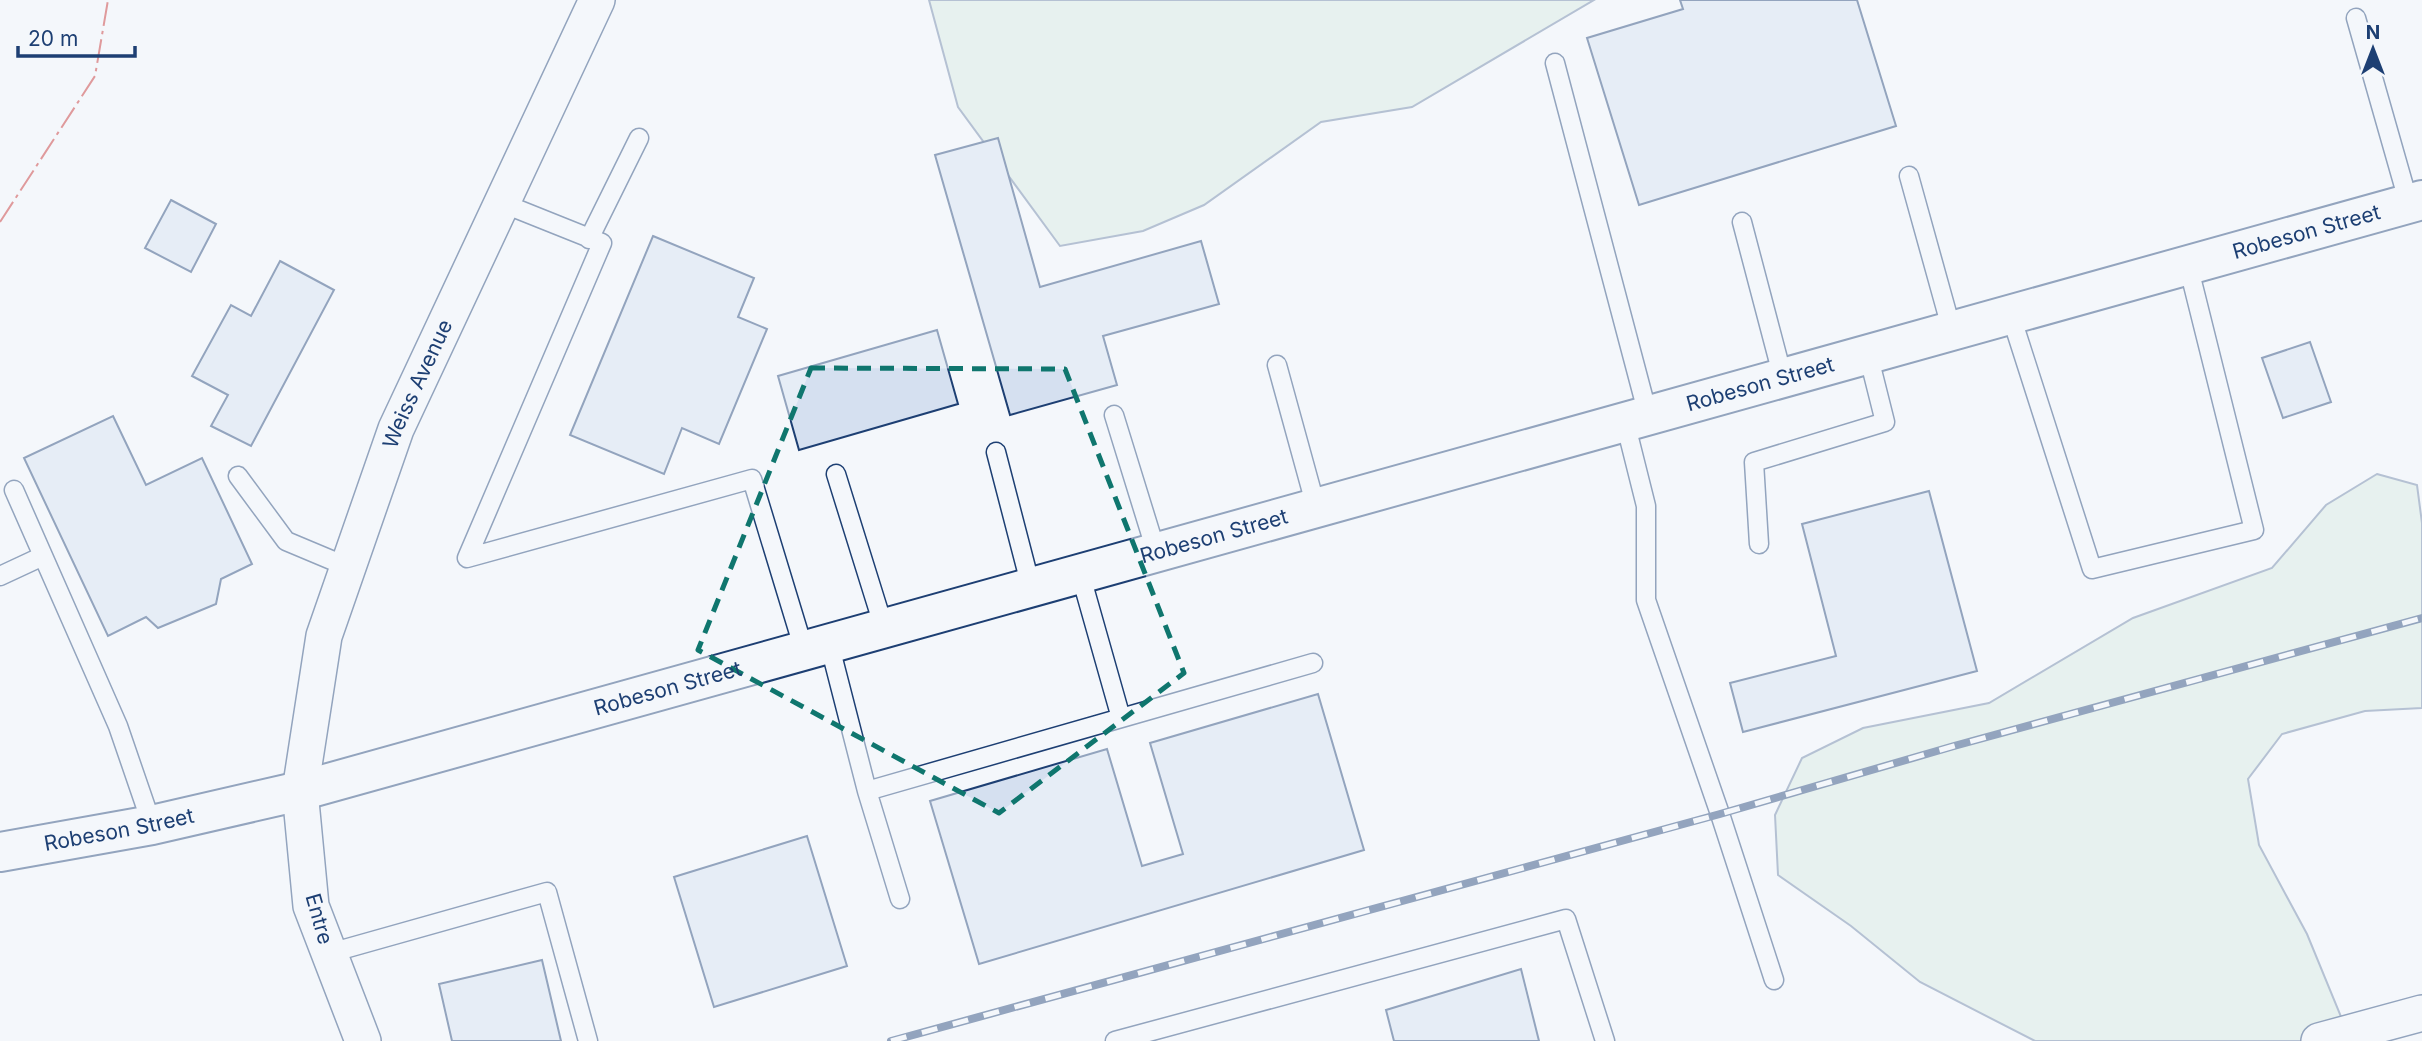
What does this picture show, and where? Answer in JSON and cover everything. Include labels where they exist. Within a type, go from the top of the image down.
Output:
[{"type":"main road","name":"Robeson Street","points":[[0,852],[152,825],[300,791],[2415,202]]},
{"type":"street","name":"Weiss Avenue","points":[[300,791],[324,636],[396,429],[597,0]]},
{"type":"street","name":"Entre","points":[[300,791],[312,906],[363,1041]]},
{"type":"street","points":[[2319,1041],[2422,1013]]},
{"type":"lane","points":[[2356,18],[2415,202]]},
{"type":"lane","points":[[1555,62],[1637,419],[1646,506],[1646,600],[1774,980]]},
{"type":"lane","points":[[589,239],[639,138]]},
{"type":"lane","points":[[1909,176],[1952,331]]},
{"type":"lane","points":[[502,203],[602,243],[467,558],[752,479],[867,791],[900,899]]},
{"type":"lane","points":[[1742,222],[1783,378]]},
{"type":"lane","points":[[2011,316],[2092,569],[2254,530],[2189,265]]},
{"type":"lane","points":[[1759,544],[1754,462],[1885,422],[1868,354]]},
{"type":"lane","points":[[1277,365],[1317,507]]},
{"type":"lane","points":[[1114,415],[1156,551]]},
{"type":"lane","points":[[996,452],[1031,587]]},
{"type":"lane","points":[[836,474],[884,628]]},
{"type":"lane","points":[[238,476],[286,541],[348,567]]},
{"type":"lane","points":[[14,490],[117,726],[152,825]]},
{"type":"lane","points":[[0,576],[43,556]]},
{"type":"lane","points":[[1080,573],[1121,718]]},
{"type":"lane","points":[[867,791],[1313,663]]},
{"type":"lane","points":[[330,953],[547,891],[588,1041]]},
{"type":"lane","points":[[1115,1041],[1566,919],[1605,1041]]},
{"type":"highlighted area","points":[[811,368],[1065,369],[1184,673],[999,813],[698,650]]},
{"type":"shaded area","points":[[929,0],[1594,0],[1412,107],[1321,122],[1204,205],[1143,231],[1060,246],[958,107]]},
{"type":"shaded area","points":[[2377,474],[2417,485],[2422,523],[2422,708],[2365,711],[2282,734],[2248,779],[2259,845],[2307,934],[2351,1041],[2035,1041],[1920,982],[1851,926],[1778,875],[1775,815],[1802,758],[1863,728],[1989,703],[2133,618],[2272,568],[2326,505]]},
{"type":"building","points":[[1680,0],[1857,0],[1896,126],[1639,205],[1587,38],[1683,9]]},
{"type":"building","points":[[998,138],[1040,287],[1201,241],[1219,304],[1103,336],[1117,385],[1010,415],[935,155]]},
{"type":"building","points":[[171,200],[216,224],[191,272],[145,248]]},
{"type":"building","points":[[653,236],[754,278],[738,317],[767,329],[719,444],[682,428],[664,474],[570,435]]},
{"type":"building","points":[[280,261],[334,290],[251,446],[211,426],[228,395],[192,376],[231,305],[251,316]]},
{"type":"building","points":[[937,330],[958,404],[799,450],[778,376]]},
{"type":"building","points":[[2310,342],[2331,402],[2283,418],[2262,358]]},
{"type":"building","points":[[113,416],[146,485],[202,458],[252,564],[221,579],[216,604],[158,628],[146,617],[108,636],[24,458]]},
{"type":"building","points":[[1929,491],[1977,671],[1743,732],[1730,683],[1836,656],[1802,524]]},
{"type":"building","points":[[1318,694],[1364,850],[979,964],[930,801],[1107,749],[1142,866],[1183,854],[1150,743]]},
{"type":"building","points":[[807,836],[847,966],[714,1007],[674,877]]},
{"type":"building","points":[[542,960],[561,1041],[452,1041],[439,984]]},
{"type":"building","points":[[1521,969],[1539,1041],[1394,1041],[1386,1010]]},
{"type":"railway","points":[[891,1041],[2422,618]]},
{"type":"power","points":[[0,222],[95,76],[108,0]]}]
